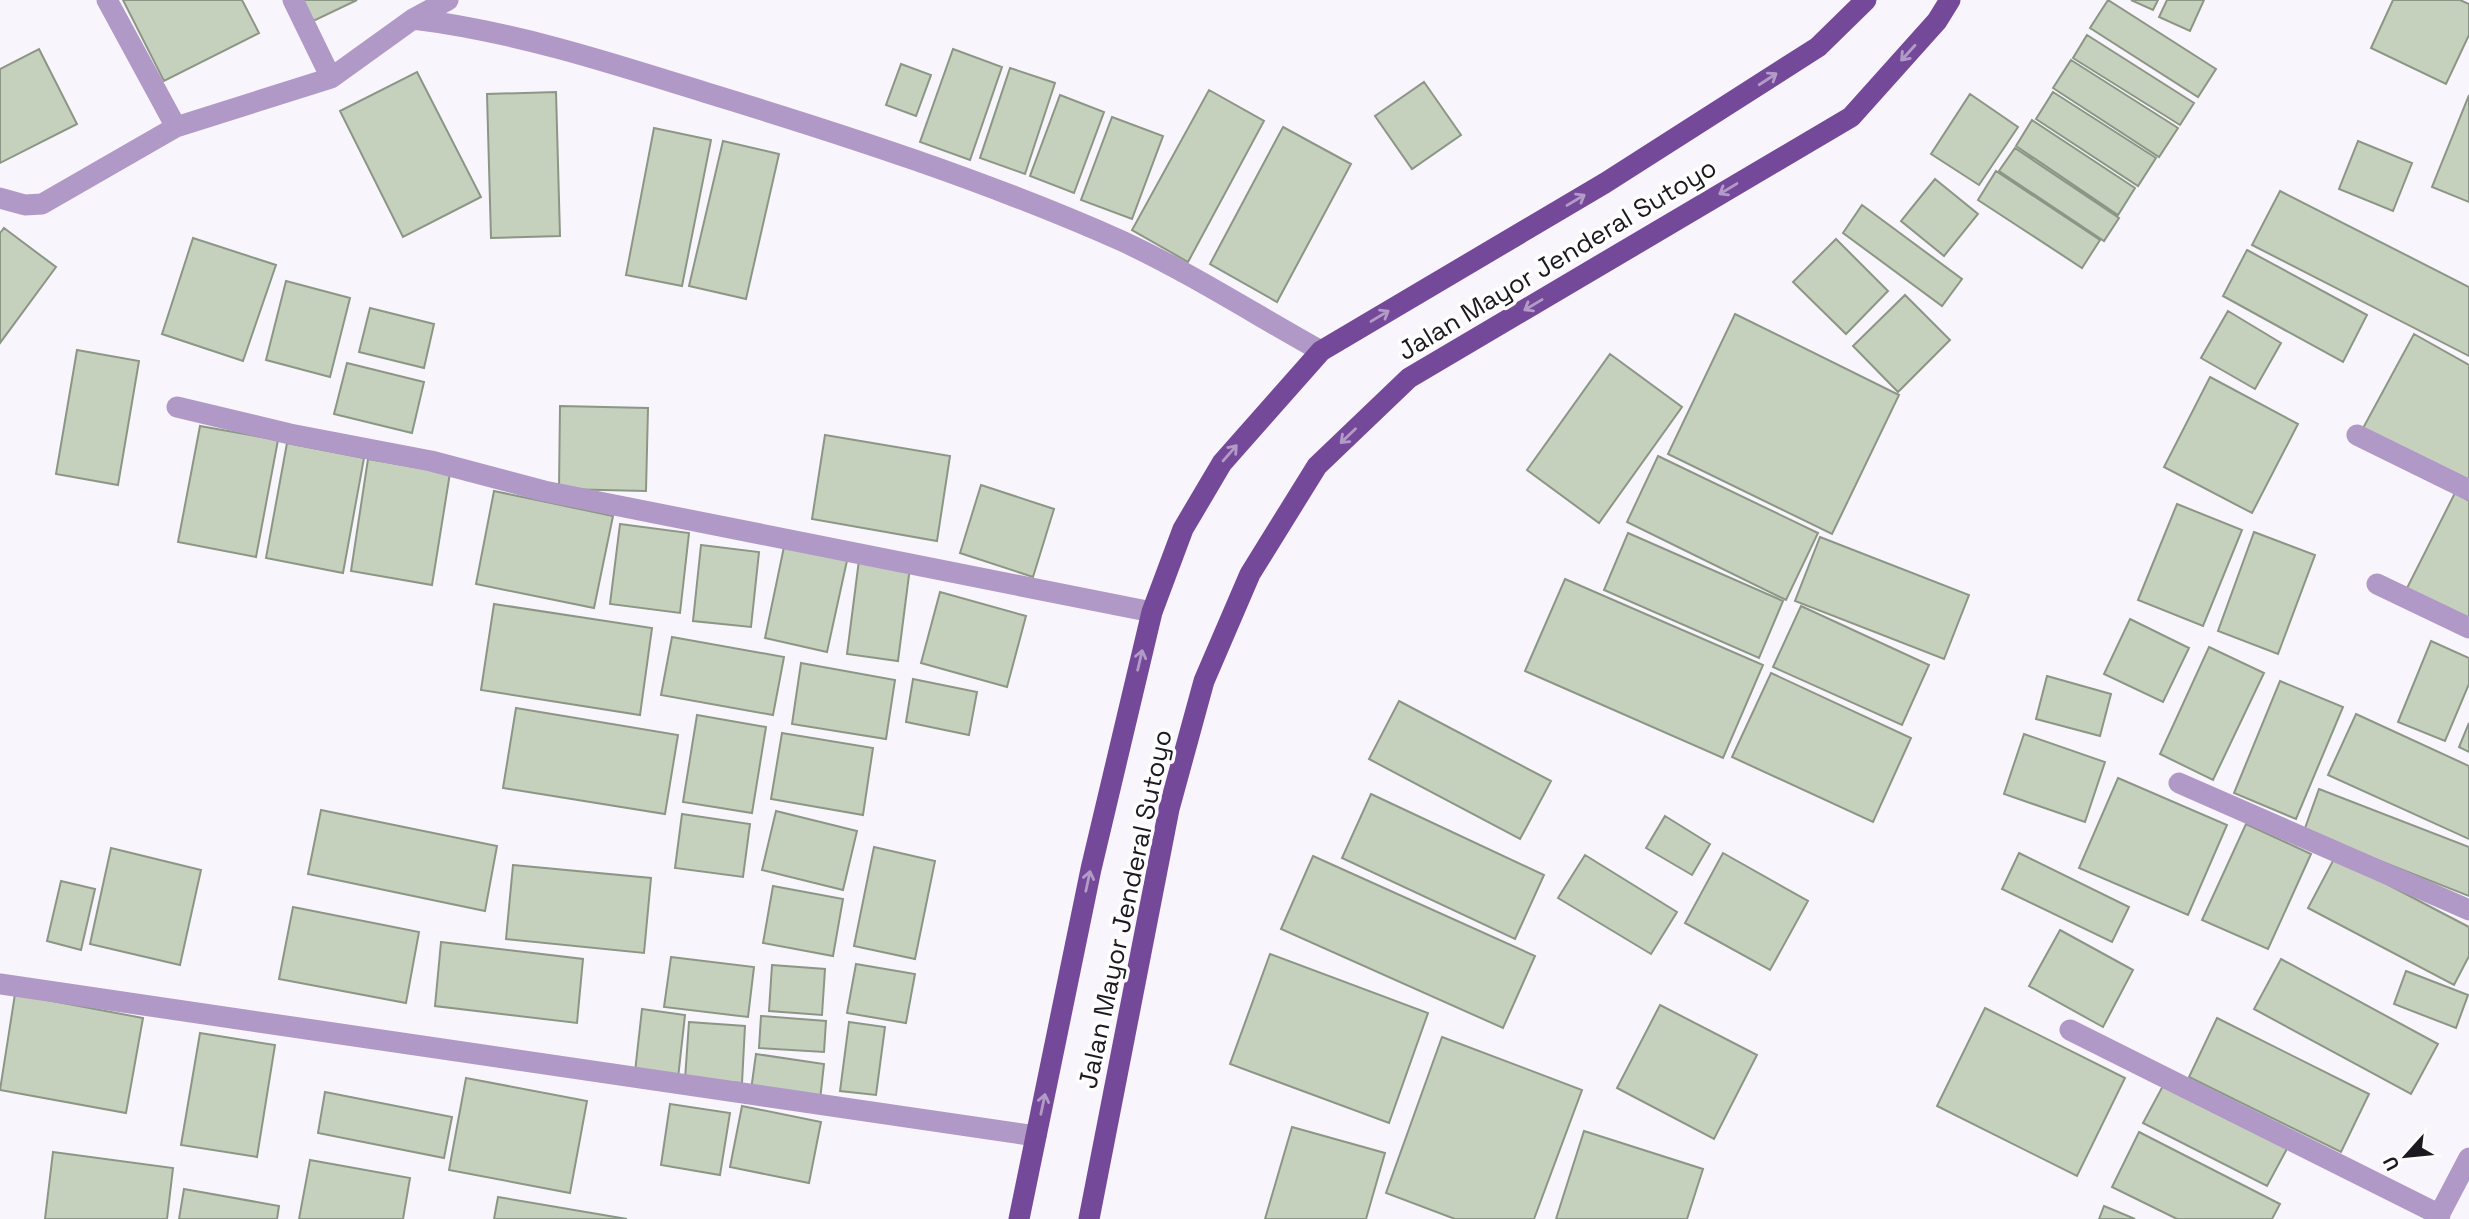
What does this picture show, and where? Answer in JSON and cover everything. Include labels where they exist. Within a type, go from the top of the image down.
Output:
[{"type":"main road","name":"Jalan Mayor Jenderal Sutoyo","points":[[1019,1219],[1091,869],[1152,612],[1183,529],[1222,463],[1321,351],[1605,183],[1818,47],[1866,0]]},
{"type":"main road","name":"Jalan Mayor Jenderal Sutoyo","points":[[1088,1219],[1169,809],[1204,681],[1250,574],[1317,466],[1409,378],[1851,117],[1937,21],[1950,0]]},
{"type":"street","points":[[107,0],[176,127]]},
{"type":"street","points":[[293,0],[331,78]]},
{"type":"street","points":[[0,198],[25,205],[42,204],[176,127],[331,78],[413,19],[448,0]]},
{"type":"street","points":[[413,19],[469,26],[610,63],[807,123],[1020,198],[1124,242],[1321,351]]},
{"type":"street","points":[[177,407],[290,435],[431,461],[544,491],[626,509],[1152,612]]},
{"type":"street","points":[[2357,435],[2469,490]]},
{"type":"street","points":[[2377,584],[2469,628]]},
{"type":"street","points":[[2179,783],[2469,910]]},
{"type":"street","points":[[0,984],[1036,1136]]},
{"type":"street","points":[[2070,1030],[2439,1217],[2469,1158]]},
{"type":"building","points":[[123,0],[242,0],[259,33],[164,81]]},
{"type":"building","points":[[295,0],[357,0],[307,24]]},
{"type":"building","points":[[2108,0],[2216,69],[2198,97],[2090,28]]},
{"type":"building","points":[[2131,0],[2158,0],[2153,10]]},
{"type":"building","points":[[2167,0],[2204,0],[2190,31],[2159,17]]},
{"type":"building","points":[[2393,0],[2460,0],[2469,4],[2469,35],[2446,84],[2371,48]]},
{"type":"building","points":[[2087,35],[2194,103],[2180,125],[2073,58]]},
{"type":"building","points":[[39,49],[77,124],[0,163],[0,69]]},
{"type":"building","points":[[953,49],[1002,67],[970,160],[920,142]]},
{"type":"building","points":[[2071,60],[2178,128],[2159,157],[2053,88]]},
{"type":"building","points":[[901,64],[931,75],[916,116],[886,105]]},
{"type":"building","points":[[1010,68],[1055,83],[1025,174],[980,158]]},
{"type":"building","points":[[417,72],[481,197],[403,237],[340,111]]},
{"type":"building","points":[[1424,82],[1461,135],[1412,169],[1375,116]]},
{"type":"building","points":[[1209,90],[1264,121],[1188,262],[1132,230]]},
{"type":"building","points":[[556,92],[560,236],[491,238],[487,94]]},
{"type":"building","points":[[2053,92],[2156,158],[2138,186],[2036,119]]},
{"type":"building","points":[[1970,94],[2018,127],[1979,185],[1931,154]]},
{"type":"building","points":[[1060,95],[1104,112],[1074,193],[1030,176]]},
{"type":"building","points":[[2469,95],[2469,202],[2432,187]]},
{"type":"building","points":[[1112,117],[1163,136],[1132,219],[1081,200]]},
{"type":"building","points":[[2032,120],[2135,188],[2118,215],[2016,146]]},
{"type":"building","points":[[1283,127],[1351,164],[1277,302],[1210,264]]},
{"type":"building","points":[[654,128],[711,140],[682,286],[626,275]]},
{"type":"building","points":[[723,141],[779,154],[746,299],[689,286]]},
{"type":"building","points":[[2358,141],[2412,163],[2393,211],[2339,189]]},
{"type":"building","points":[[2015,148],[2119,218],[2104,241],[1999,171]]},
{"type":"building","points":[[1996,171],[2100,240],[2082,268],[1978,200]]},
{"type":"building","points":[[1935,179],[1978,214],[1944,256],[1901,221]]},
{"type":"building","points":[[2280,191],[2469,287],[2469,356],[2252,245]]},
{"type":"building","points":[[1862,205],[1962,279],[1942,306],[1843,233]]},
{"type":"building","points":[[4,228],[56,267],[0,343],[0,233]]},
{"type":"building","points":[[193,238],[276,265],[243,361],[162,334]]},
{"type":"building","points":[[1836,239],[1888,291],[1846,334],[1793,282]]},
{"type":"building","points":[[2247,250],[2367,315],[2343,362],[2223,296]]},
{"type":"building","points":[[286,281],[350,298],[330,377],[266,360]]},
{"type":"building","points":[[1905,295],[1950,340],[1898,392],[1853,346]]},
{"type":"building","points":[[370,308],[434,324],[424,368],[359,352]]},
{"type":"building","points":[[2228,311],[2281,343],[2255,389],[2201,358]]},
{"type":"building","points":[[1735,314],[1899,395],[1832,534],[1668,454]]},
{"type":"building","points":[[2414,334],[2469,365],[2469,482],[2362,430]]},
{"type":"building","points":[[77,350],[139,361],[118,485],[56,474]]},
{"type":"building","points":[[1610,354],[1682,407],[1599,523],[1527,470]]},
{"type":"building","points":[[347,363],[424,382],[412,433],[334,414]]},
{"type":"building","points":[[2210,377],[2298,424],[2252,513],[2164,467]]},
{"type":"building","points":[[560,406],[648,408],[646,491],[559,489]]},
{"type":"building","points":[[200,426],[278,440],[256,557],[178,542]]},
{"type":"building","points":[[825,435],[950,456],[937,541],[812,519]]},
{"type":"building","points":[[287,443],[364,458],[343,573],[266,558]]},
{"type":"building","points":[[1658,456],[1818,533],[1786,600],[1627,522]]},
{"type":"building","points":[[368,459],[450,473],[432,585],[351,571]]},
{"type":"building","points":[[981,485],[1054,509],[1033,577],[960,553]]},
{"type":"building","points":[[494,491],[613,516],[594,608],[476,584]]},
{"type":"building","points":[[2455,493],[2469,501],[2469,624],[2405,592]]},
{"type":"building","points":[[2177,504],[2242,530],[2203,626],[2138,600]]},
{"type":"building","points":[[620,524],[689,533],[680,613],[610,604]]},
{"type":"building","points":[[2254,532],[2315,555],[2278,654],[2218,631]]},
{"type":"building","points":[[1628,533],[1783,601],[1759,658],[1604,590]]},
{"type":"building","points":[[1820,537],[1969,595],[1944,659],[1795,601]]},
{"type":"building","points":[[785,542],[848,556],[827,652],[765,638]]},
{"type":"building","points":[[701,545],[759,552],[751,627],[693,621]]},
{"type":"building","points":[[859,560],[910,567],[898,661],[847,654]]},
{"type":"building","points":[[1565,579],[1763,665],[1723,758],[1525,671]]},
{"type":"building","points":[[940,592],[1026,616],[1007,687],[921,663]]},
{"type":"building","points":[[494,604],[652,628],[640,715],[481,690]]},
{"type":"building","points":[[1801,606],[1929,665],[1902,725],[1773,667]]},
{"type":"building","points":[[2130,619],[2189,648],[2163,702],[2104,674]]},
{"type":"building","points":[[672,637],[784,657],[773,715],[661,695]]},
{"type":"building","points":[[2431,641],[2469,658],[2469,684],[2445,741],[2398,722]]},
{"type":"building","points":[[2209,647],[2264,673],[2213,780],[2160,754]]},
{"type":"building","points":[[801,663],[895,680],[886,739],[792,724]]},
{"type":"building","points":[[1771,673],[1911,738],[1873,822],[1732,757]]},
{"type":"building","points":[[2047,676],[2111,694],[2100,736],[2036,719]]},
{"type":"building","points":[[913,679],[977,692],[969,735],[906,722]]},
{"type":"building","points":[[2280,681],[2343,707],[2296,819],[2234,793]]},
{"type":"building","points":[[1399,701],[1551,781],[1520,839],[1369,759]]},
{"type":"building","points":[[516,708],[678,735],[665,814],[503,788]]},
{"type":"building","points":[[2356,714],[2469,766],[2469,839],[2328,775]]},
{"type":"building","points":[[697,715],[766,727],[752,813],[683,802]]},
{"type":"building","points":[[2469,723],[2469,752],[2459,747]]},
{"type":"building","points":[[782,733],[873,748],[863,815],[771,799]]},
{"type":"building","points":[[2024,734],[2105,762],[2085,822],[2004,794]]},
{"type":"building","points":[[2118,778],[2227,825],[2188,915],[2079,868]]},
{"type":"building","points":[[2319,789],[2469,847],[2469,896],[2304,831]]},
{"type":"building","points":[[1371,794],[1544,875],[1515,939],[1342,858]]},
{"type":"building","points":[[321,810],[497,846],[485,911],[308,874]]},
{"type":"building","points":[[776,811],[857,831],[843,890],[762,870]]},
{"type":"building","points":[[682,814],[750,824],[743,877],[675,868]]},
{"type":"building","points":[[1665,816],[1710,844],[1692,875],[1646,848]]},
{"type":"building","points":[[2246,824],[2311,854],[2268,949],[2202,920]]},
{"type":"building","points":[[874,847],[935,861],[915,959],[854,946]]},
{"type":"building","points":[[111,848],[201,870],[180,965],[90,944]]},
{"type":"building","points":[[1723,853],[1808,901],[1770,970],[1685,923]]},
{"type":"building","points":[[2019,853],[2129,907],[2112,942],[2002,889]]},
{"type":"building","points":[[1585,855],[1677,912],[1651,954],[1558,898]]},
{"type":"building","points":[[1313,856],[1535,956],[1503,1028],[1281,929]]},
{"type":"building","points":[[2335,857],[2469,927],[2469,956],[2454,985],[2308,908]]},
{"type":"building","points":[[513,865],[651,878],[644,953],[506,939]]},
{"type":"building","points":[[61,881],[95,889],[81,950],[47,941]]},
{"type":"building","points":[[773,886],[843,899],[833,956],[763,943]]},
{"type":"building","points":[[293,907],[419,932],[406,1003],[279,979]]},
{"type":"building","points":[[2060,930],[2133,970],[2103,1027],[2029,986]]},
{"type":"building","points":[[441,942],[583,959],[577,1023],[435,1006]]},
{"type":"building","points":[[1270,954],[1428,1013],[1389,1123],[1230,1064]]},
{"type":"building","points":[[671,957],[754,967],[748,1017],[664,1007]]},
{"type":"building","points":[[2281,959],[2438,1044],[2411,1094],[2254,1009]]},
{"type":"building","points":[[856,964],[915,974],[906,1023],[847,1013]]},
{"type":"building","points":[[772,965],[825,969],[822,1015],[769,1011]]},
{"type":"building","points":[[2406,971],[2468,995],[2456,1028],[2394,1004]]},
{"type":"building","points":[[15,994],[143,1018],[126,1113],[0,1090]]},
{"type":"building","points":[[1660,1005],[1757,1055],[1714,1139],[1617,1088]]},
{"type":"building","points":[[1985,1008],[2125,1078],[2077,1176],[1937,1106]]},
{"type":"building","points":[[642,1009],[685,1015],[678,1078],[635,1072]]},
{"type":"building","points":[[761,1016],[826,1021],[824,1052],[759,1048]]},
{"type":"building","points":[[2217,1018],[2369,1094],[2341,1152],[2189,1077]]},
{"type":"building","points":[[689,1022],[745,1026],[742,1083],[685,1079]]},
{"type":"building","points":[[849,1022],[885,1027],[876,1095],[840,1091]]},
{"type":"building","points":[[200,1033],[275,1045],[257,1157],[181,1145]]},
{"type":"building","points":[[1442,1037],[1582,1090],[1534,1219],[1455,1219],[1386,1193]]},
{"type":"building","points":[[756,1054],[824,1064],[820,1100],[751,1090]]},
{"type":"building","points":[[466,1078],[587,1101],[570,1193],[449,1170]]},
{"type":"building","points":[[2165,1082],[2289,1145],[2267,1186],[2143,1123]]},
{"type":"building","points":[[325,1092],[452,1117],[444,1158],[318,1133]]},
{"type":"building","points":[[670,1104],[730,1113],[720,1175],[661,1165]]},
{"type":"building","points":[[742,1106],[821,1122],[809,1183],[730,1167]]},
{"type":"building","points":[[1292,1127],[1385,1153],[1366,1219],[1265,1219]]},
{"type":"building","points":[[1584,1131],[1703,1169],[1687,1219],[1556,1219]]},
{"type":"building","points":[[2139,1132],[2280,1204],[2272,1219],[2177,1219],[2112,1187]]},
{"type":"building","points":[[53,1152],[173,1168],[167,1219],[45,1219]]},
{"type":"building","points":[[310,1160],[410,1178],[403,1219],[299,1219]]},
{"type":"building","points":[[184,1189],[279,1206],[277,1219],[179,1219]]},
{"type":"building","points":[[498,1197],[627,1219],[494,1219]]},
{"type":"building","points":[[2104,1206],[2135,1219],[2099,1219]]}]
